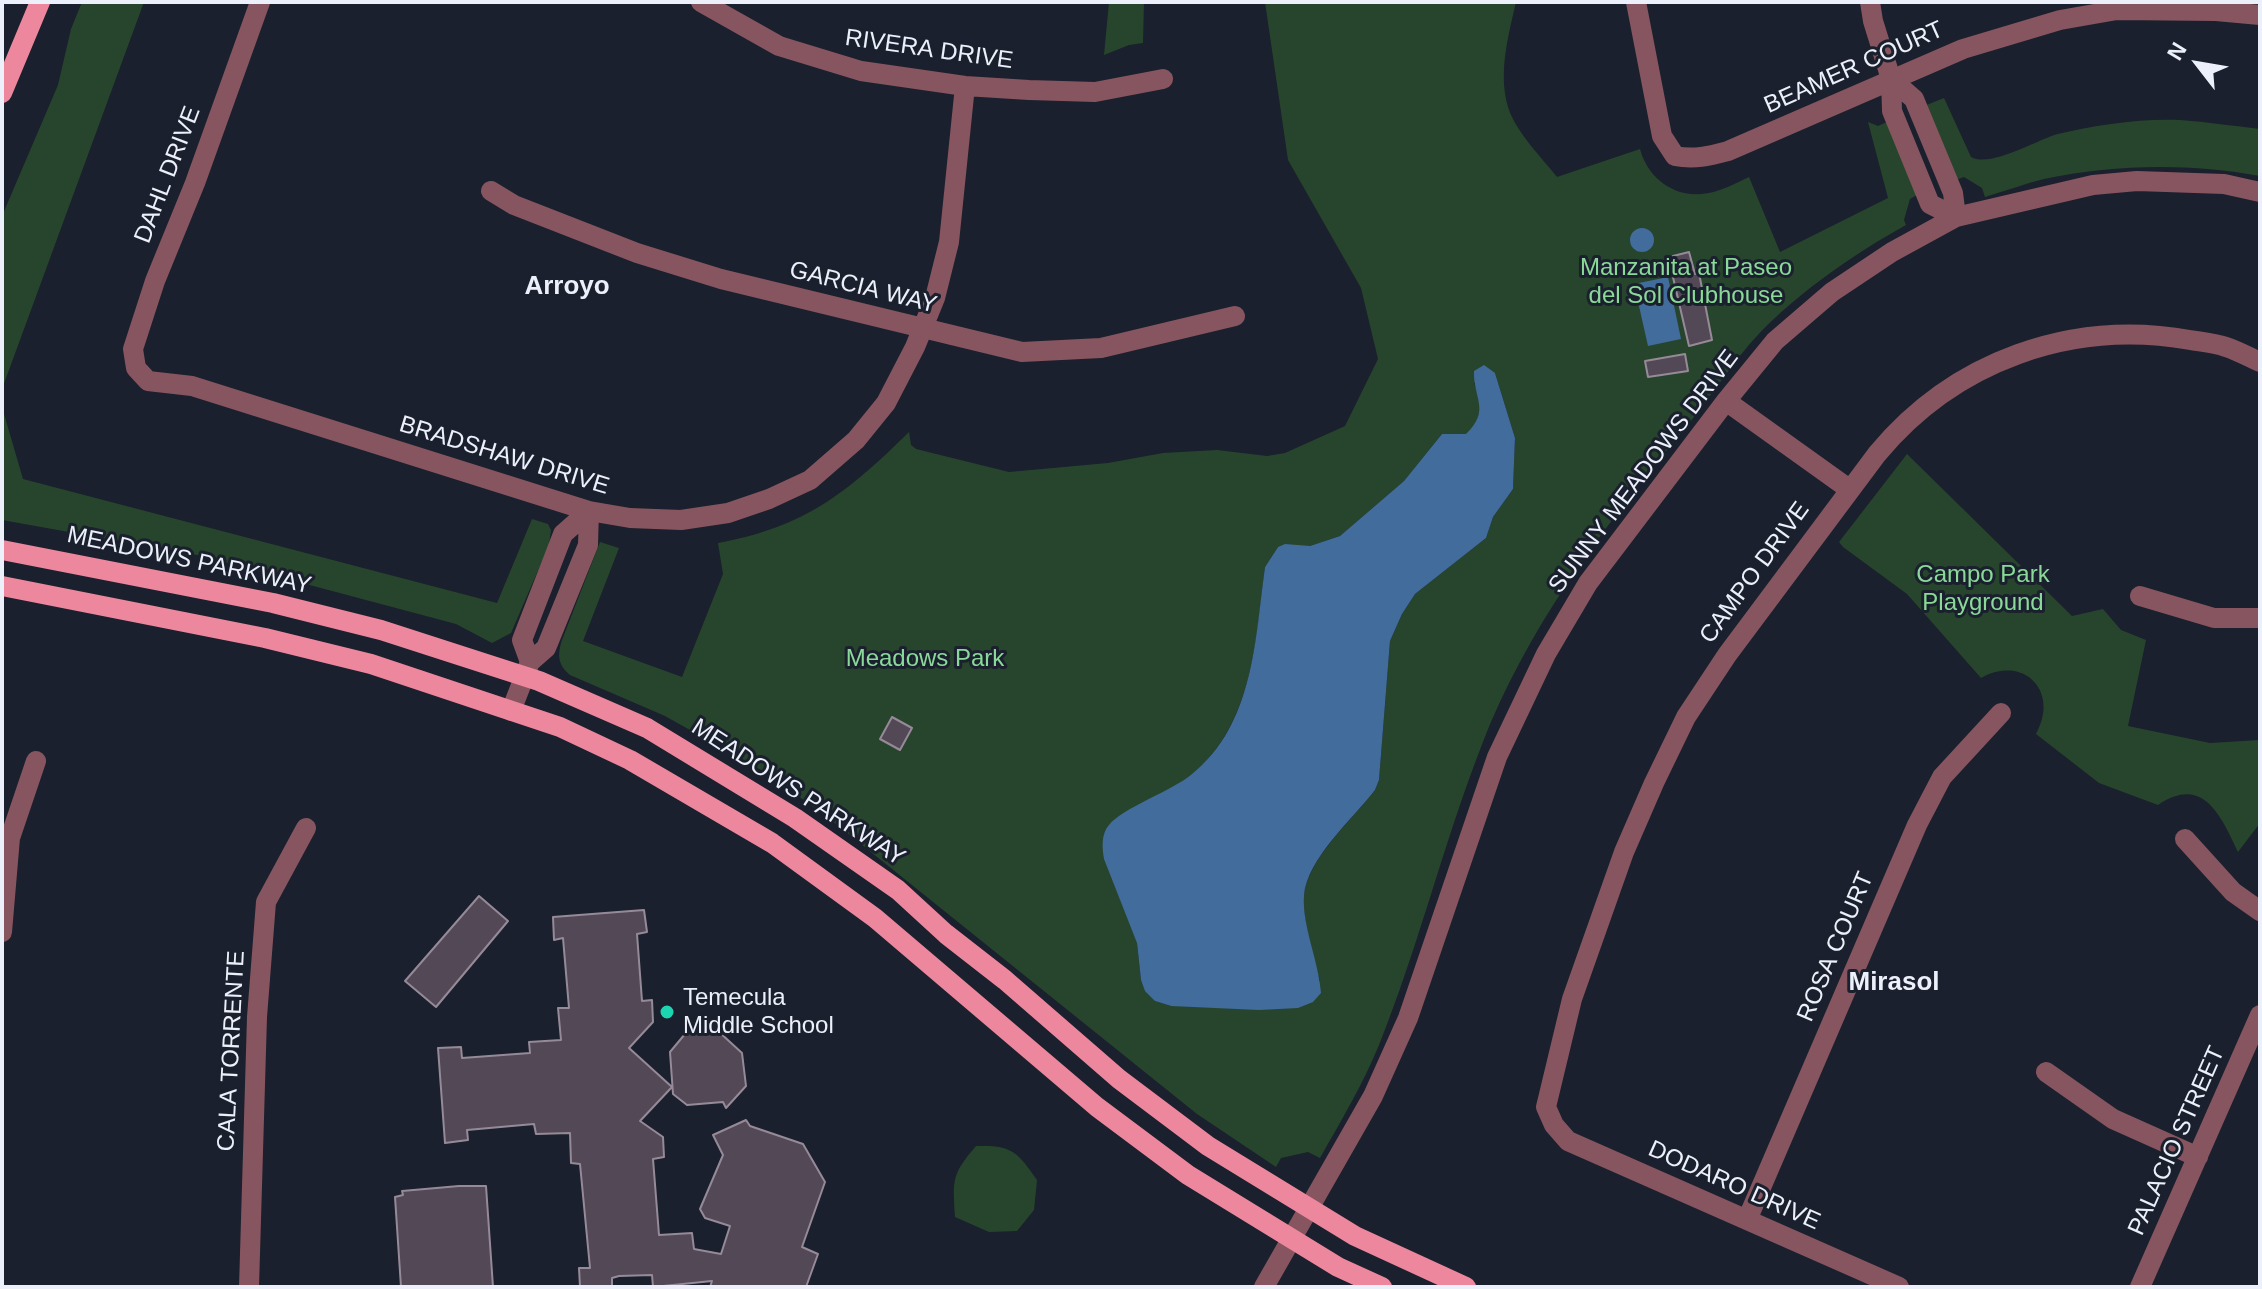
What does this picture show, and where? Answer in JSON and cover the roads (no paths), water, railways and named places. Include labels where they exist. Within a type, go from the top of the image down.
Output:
[{"type":"main road","points":[[2,93],[9,54],[40,2]]},
{"type":"main road","name":"MEADOWS PARKWAY","points":[[2,550],[273,603],[528,669],[647,728],[795,818],[898,890],[1119,1079],[1208,1146],[1355,1236],[1466,1287]]},
{"type":"main road","points":[[2,586],[265,638],[371,664],[560,727],[630,760],[772,843],[875,918],[1097,1107],[1188,1175],[1338,1267],[1382,1287]]},
{"type":"street","name":"DAHL DRIVE","points":[[136,368],[133,349],[155,281],[195,183],[260,2]]},
{"type":"street","name":"RIVERA DRIVE","points":[[701,2],[779,46],[861,71],[965,86],[1095,92],[1163,79]]},
{"type":"street","name":"BEAMER COURT","points":[[1636,2],[1642,44],[1666,145],[1675,156],[1687,158],[1705,158],[1728,151],[1963,49],[2060,20],[2117,6],[2260,15]]},
{"type":"street","points":[[1870,2],[1891,79],[1892,111],[1930,204],[1956,217]]},
{"type":"street","name":"BRADSHAW DRIVE","points":[[136,368],[148,381],[192,386],[589,511],[630,518],[681,520],[728,513],[810,480],[856,440],[886,403],[923,329],[935,298],[949,242],[965,86]]},
{"type":"street","name":"SUNNY MEADOWS DRIVE","points":[[1264,1287],[1373,1096],[1408,1018],[1497,757],[1546,654],[1588,583],[1775,341],[1832,292],[1892,252],[1956,217],[2093,185],[2137,181],[2195,182],[2260,192]]},
{"type":"street","name":"GARCIA WAY","points":[[491,191],[514,205],[637,253],[721,279],[1022,352],[1101,348],[1235,316]]},
{"type":"street","name":"CAMPO DRIVE","points":[[1554,1125],[1546,1107],[1572,999],[1624,852],[1686,717],[1727,655],[1849,489],[1893,435],[1933,399],[1975,373],[2042,344],[2103,334],[2160,335],[2225,346],[2260,362]]},
{"type":"street","points":[[1726,401],[1849,489]]},
{"type":"street","points":[[511,711],[528,669],[522,640],[563,534],[589,511]]},
{"type":"street","points":[[2140,596],[2214,618],[2260,618]]},
{"type":"street","name":"ROSA COURT","points":[[1747,1220],[1923,813],[1942,777],[2001,713]]},
{"type":"street","points":[[2,932],[10,838],[36,761]]},
{"type":"street","name":"CALA TORRENTE","points":[[249,1287],[257,1017],[266,902],[306,828]]},
{"type":"street","points":[[2185,839],[2233,892],[2260,911]]},
{"type":"street","name":"PALACIO STREET","points":[[2140,1287],[2260,1015]]},
{"type":"street","points":[[2046,1072],[2113,1119],[2198,1157]]},
{"type":"street","name":"DODARO DRIVE","points":[[1554,1125],[1568,1141],[1899,1287]]},
{"type":"water","points":[[1642,228],[1651,231],[1654,240],[1651,249],[1642,252],[1633,249],[1630,240],[1633,231]]},
{"type":"water","points":[[1668,277],[1681,339],[1648,346],[1634,284]]},
{"type":"water","points":[[1484,365],[1495,373],[1515,438],[1513,489],[1493,517],[1486,538],[1415,594],[1390,641],[1379,780],[1375,790],[1322,853],[1313,867],[1304,896],[1321,993],[1313,1002],[1298,1008],[1259,1010],[1171,1006],[1155,1001],[1145,991],[1141,980],[1137,943],[1104,859],[1106,829],[1125,812],[1192,774],[1213,754],[1228,731],[1248,679],[1265,567],[1278,547],[1285,544],[1310,546],[1340,536],[1404,481],[1442,434],[1466,434],[1478,418],[1479,411],[1474,371]]},
{"type":"place","name":"Temecula Middle School","points":[[667,1012]]},
{"type":"district","name":"Arroyo","points":[[567,287]]},
{"type":"district","name":"Mirasol","points":[[1894,983]]},
{"type":"park label","name":"Manzanita at Paseo del Sol Clubhouse","points":[[1686,282]]},
{"type":"park label","name":"Campo Park Playground","points":[[1983,589]]},
{"type":"park label","name":"Meadows Park","points":[[925,659]]}]
